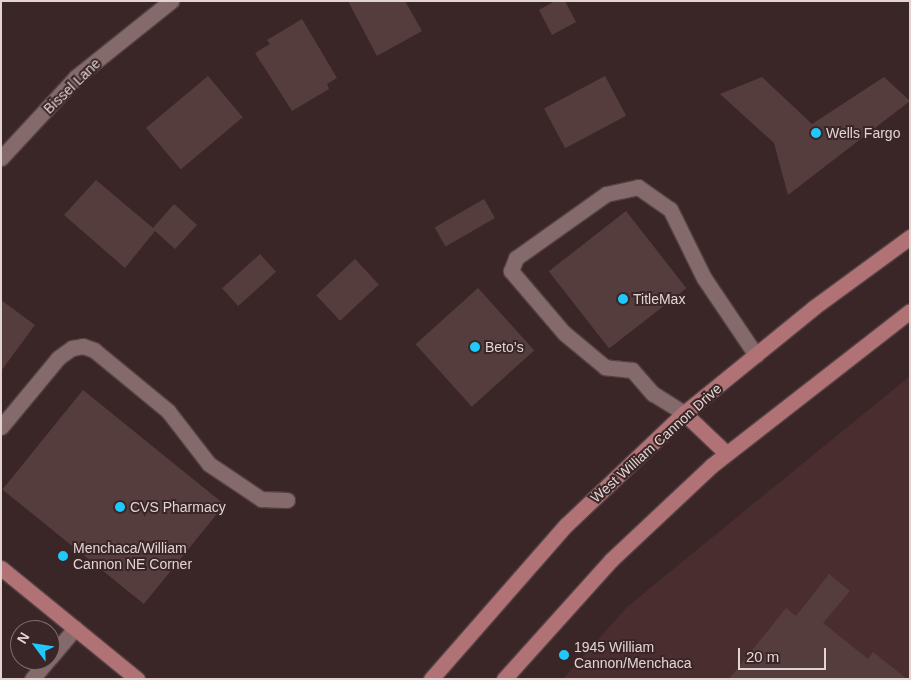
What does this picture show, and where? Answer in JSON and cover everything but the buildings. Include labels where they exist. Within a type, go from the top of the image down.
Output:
[{"type":"main road","name":"West William Cannon Drive","points":[[431,679],[566,525],[684,413],[756,355],[910,237]]},
{"type":"main road","points":[[504,679],[611,560],[726,453],[910,310]]},
{"type":"main road","points":[[684,413],[726,453]]},
{"type":"main road","points":[[1,568],[137,679]]},
{"type":"street","name":"Bissel Lane","points":[[1,158],[76,77],[171,1]]},
{"type":"street","points":[[684,413],[653,394],[632,370],[605,367],[564,333],[511,271],[516,258],[606,194],[638,187],[670,209],[704,278],[756,355]]},
{"type":"street","points":[[1,427],[58,358],[72,348],[83,346],[94,350],[168,411],[209,464],[261,499],[287,500]]},
{"type":"street","points":[[60,646],[75,628]]},
{"type":"shaded area","points":[[910,376],[910,679],[563,679],[627,607]]},
{"type":"place","name":"Wells Fargo","points":[[816,133]]},
{"type":"place","name":"TitleMax","points":[[623,299]]},
{"type":"place","name":"Beto’s","points":[[475,347]]},
{"type":"place","name":"CVS Pharmacy","points":[[120,507]]},
{"type":"place","name":"Menchaca/William Cannon NE Corner","points":[[63,556]]},
{"type":"place","name":"1945 William Cannon/Menchaca","points":[[564,655]]}]
